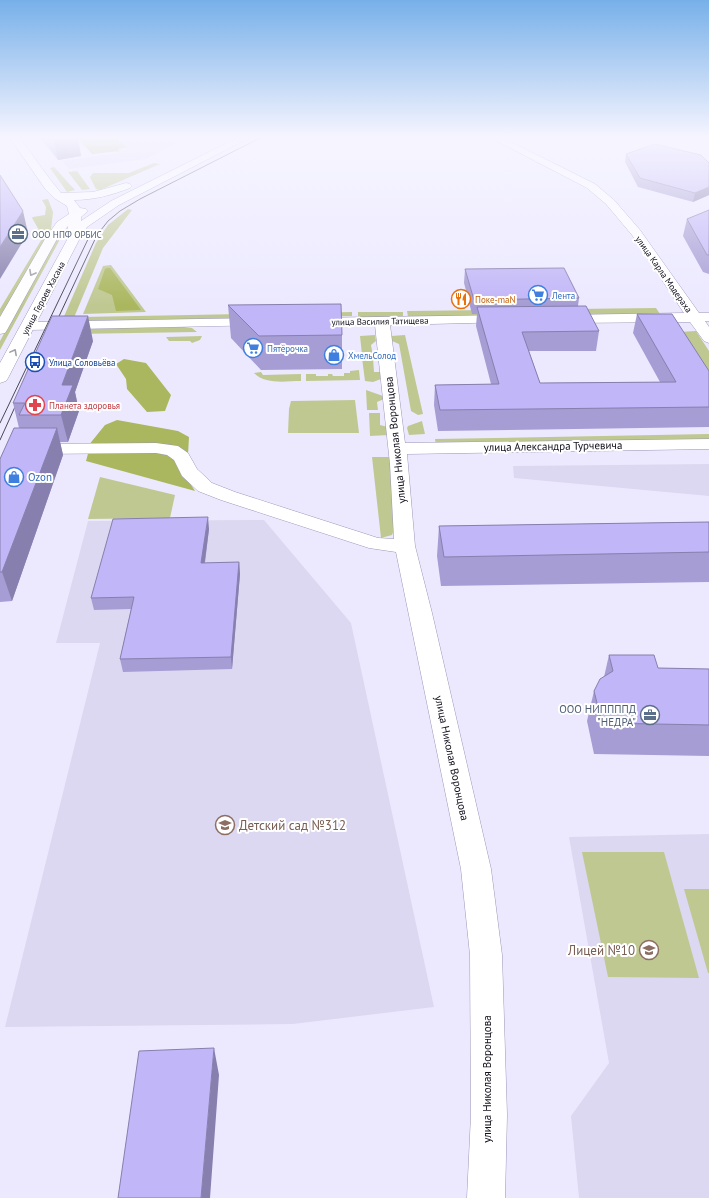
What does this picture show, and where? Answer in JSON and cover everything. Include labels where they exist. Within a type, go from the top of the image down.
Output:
[{"type":"street","points":[[57,196],[71,197],[104,194]]},
{"type":"street","points":[[57,196],[68,200],[73,206],[75,215],[112,194]]},
{"type":"street","points":[[73,240],[83,225],[115,203],[133,194]]},
{"type":"street","name":"улица Карла Модераха","points":[[602,194],[636,233],[709,338]]},
{"type":"street","name":"улица Героев Хасана","points":[[51,240],[59,210],[57,196]]},
{"type":"street","name":"улица Героев Хасана","points":[[0,378],[73,240],[73,222],[75,215]]},
{"type":"street","name":"улица Героев Хасана","points":[[1,328],[51,240],[61,225],[75,215]]},
{"type":"street","points":[[548,319],[709,317]]},
{"type":"street","name":"улица Василия Татищева","points":[[294,322],[524,319]]},
{"type":"street","name":"улица Николая Воронцова","points":[[382,321],[405,546],[421,613],[476,869],[486,955],[489,1115],[486,1198]]},
{"type":"street","points":[[28,326],[270,322]]},
{"type":"street","name":"улица Александра Турчевича","points":[[396,449],[709,444]]},
{"type":"street","points":[[18,449],[156,448],[172,450],[182,457],[189,472],[205,487],[228,496],[376,544],[405,546]]},
{"type":"shaded area","points":[[709,464],[709,496],[514,478],[513,466]]},
{"type":"shaded area","name":"Детский сад №312","points":[[264,520],[351,623],[434,1007],[293,1024],[5,1027],[100,643],[56,643],[88,521]]},
{"type":"shaded area","name":"Лицей №10","points":[[709,834],[709,1198],[579,1198],[571,1116],[609,1063],[569,837]]},
{"type":"green space","points":[[48,199],[53,212],[51,230],[0,317],[0,309],[43,237],[32,218],[45,215],[46,207],[42,200]]},
{"type":"green space","points":[[128,209],[132,210],[103,248],[73,320],[62,321],[96,243],[108,225]]},
{"type":"green space","points":[[59,240],[0,350],[0,341],[55,241]]},
{"type":"green space","points":[[111,265],[146,312],[83,314],[103,266]]},
{"type":"green space","points":[[110,268],[141,310],[116,311],[112,295],[98,289],[105,269]]},
{"type":"green space","points":[[656,308],[660,314],[408,317],[407,311]]},
{"type":"green space","points":[[352,312],[352,316],[80,321],[81,317]]},
{"type":"green space","points":[[358,312],[403,312],[403,317],[358,317]]},
{"type":"green space","points":[[75,328],[192,328],[197,332],[73,334]]},
{"type":"green space","points":[[696,331],[709,351],[709,379],[678,332]]},
{"type":"green space","points":[[375,335],[376,341],[371,345],[373,356],[362,355],[360,336]]},
{"type":"green space","points":[[405,335],[423,414],[418,415],[411,411],[399,344],[392,341],[391,336]]},
{"type":"green space","points":[[202,336],[200,340],[192,343],[190,341],[169,341],[166,337]]},
{"type":"green space","points":[[362,358],[373,358],[374,372],[381,372],[381,379],[373,382],[365,381]]},
{"type":"green space","points":[[124,359],[146,363],[171,395],[165,411],[147,412],[127,389],[126,379],[116,364]]},
{"type":"green space","points":[[359,370],[360,380],[306,381],[306,374],[316,374],[316,376],[328,376],[328,374],[332,374],[333,376],[344,376],[344,373]]},
{"type":"green space","points":[[261,372],[263,375],[301,374],[301,381],[270,381],[259,377],[254,373]]},
{"type":"green space","points":[[366,390],[383,396],[384,399],[377,402],[378,410],[367,410]]},
{"type":"green space","points":[[355,400],[359,433],[288,433],[289,409],[291,401]]},
{"type":"green space","points":[[369,413],[380,413],[380,425],[388,427],[389,435],[370,436]]},
{"type":"green space","points":[[117,420],[178,431],[189,437],[188,455],[88,446],[105,425]]},
{"type":"green space","points":[[422,421],[425,434],[409,435],[407,428],[408,426]]},
{"type":"green space","points":[[709,434],[709,442],[436,446],[435,439]]},
{"type":"green space","points":[[137,449],[167,454],[175,460],[195,491],[86,461],[89,450]]},
{"type":"green space","points":[[372,457],[391,457],[394,530],[392,535],[381,538]]},
{"type":"green space","points":[[100,477],[175,495],[170,518],[88,519]]},
{"type":"green space","points":[[582,852],[664,852],[699,978],[608,977]]},
{"type":"green space","points":[[684,889],[709,889],[709,973],[708,973]]},
{"type":"building","points":[[0,194],[12,194],[23,211],[0,247]]},
{"type":"building","points":[[709,210],[709,255],[707,255],[687,219]]},
{"type":"building","points":[[564,268],[579,298],[474,300],[465,269]]},
{"type":"building","points":[[341,304],[342,335],[259,336],[228,305]]},
{"type":"building","points":[[586,306],[599,331],[522,332],[540,383],[676,382],[637,314],[672,314],[709,371],[709,407],[440,410],[435,385],[499,384],[477,307]]},
{"type":"building","points":[[52,316],[88,316],[62,385],[73,385],[61,415],[19,415],[25,403],[13,403]]},
{"type":"building","points":[[14,428],[57,428],[2,572],[0,572],[0,459]]},
{"type":"building","points":[[208,517],[201,563],[239,562],[231,657],[120,659],[134,597],[91,598],[113,519]]},
{"type":"building","points":[[709,522],[709,552],[444,557],[439,526]]},
{"type":"building","points":[[609,655],[654,655],[658,668],[709,669],[709,725],[602,723],[594,691],[600,679],[613,671]]},
{"type":"building","points":[[214,1048],[201,1198],[118,1198],[139,1051]]},
{"type":"tram line","points":[[54,327],[97,235],[108,221],[120,211],[150,194]]},
{"type":"tram line","points":[[0,423],[91,233]]},
{"type":"tram line","points":[[0,440],[19,398]]},
{"type":"place","name":"ООО НПФ ОРБИС","points":[[18,234]]},
{"type":"place","name":"Лента","points":[[538,295]]},
{"type":"place","name":"Поке-maN","points":[[461,299]]},
{"type":"place","name":"Пятёрочка","points":[[253,348]]},
{"type":"place","name":"ХмельСолод","points":[[334,355]]},
{"type":"place","name":"Улица Соловьёва","points":[[35,362]]},
{"type":"place","name":"Планета здоровья","points":[[35,405]]},
{"type":"place","name":"Ozon","points":[[14,477]]},
{"type":"place","name":"ООО НИППППД \"НЕДРА\"","points":[[650,715]]},
{"type":"place","name":"Детский сад №312","points":[[225,825]]},
{"type":"place","name":"Лицей №10","points":[[649,950]]}]
